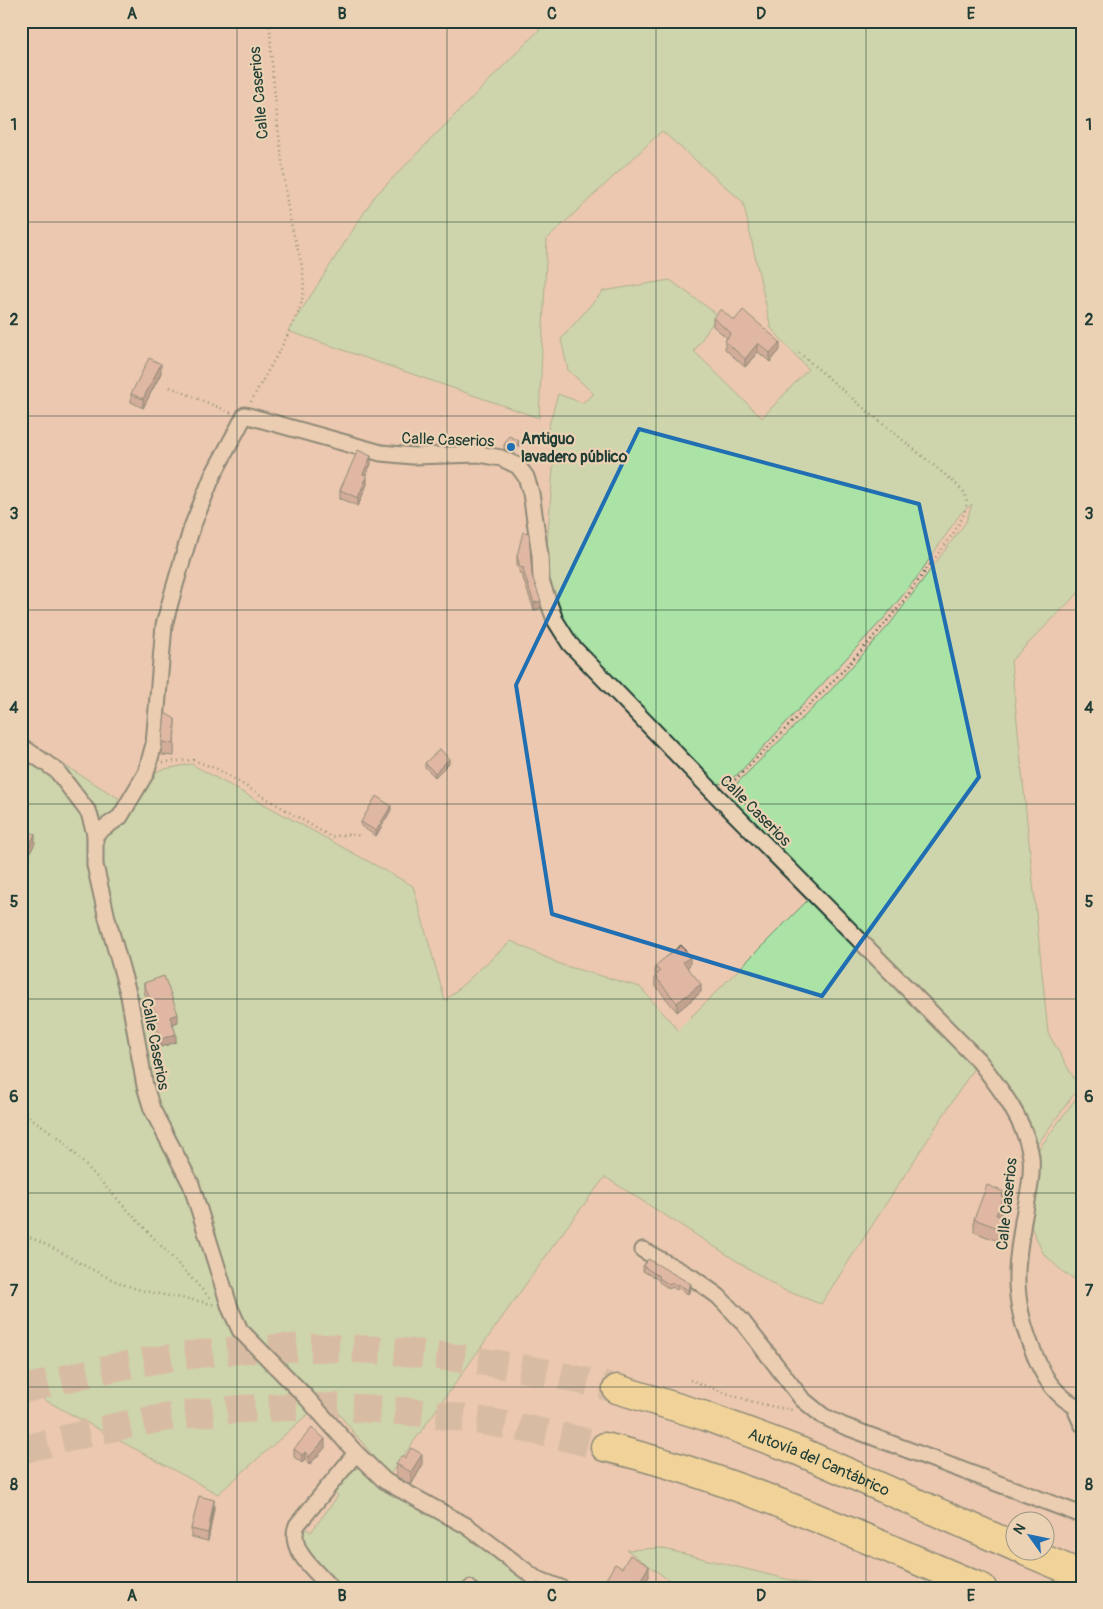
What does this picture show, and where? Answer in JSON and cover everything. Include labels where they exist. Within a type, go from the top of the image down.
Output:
[{"type":"highway","name":"Autovía del Cantábrico","points":[[617,1389],[705,1416],[798,1451],[1006,1543]]},
{"type":"highway","points":[[605,1447],[637,1454],[701,1473],[768,1498],[982,1588]]},
{"type":"highway","points":[[1056,1560],[1082,1568]]},
{"type":"highway","points":[[1050,1562],[1082,1576]]},
{"type":"street","points":[[95,834],[120,817],[146,773],[154,744],[164,625],[173,592],[192,527],[213,475],[245,415]]},
{"type":"street","name":"Calle Caserios","points":[[245,415],[381,452],[413,456],[479,454],[501,458],[518,466],[526,476],[531,493],[540,555],[541,581],[555,620],[570,644],[979,1061],[1002,1089],[1028,1145],[1031,1158],[1030,1184],[1016,1273],[1018,1304],[1032,1350],[1043,1374],[1068,1402],[1080,1406],[1078,1416],[1082,1424]]},
{"type":"street","name":"Calle Caserios","points":[[21,746],[57,771],[89,813],[95,834],[95,865],[107,918],[129,996],[144,1086],[152,1108],[191,1184],[230,1308],[240,1330],[305,1396],[356,1453],[385,1480],[467,1526],[532,1583],[561,1588]]},
{"type":"street","points":[[643,1250],[700,1282],[718,1296],[742,1321],[799,1395],[816,1411],[830,1420],[1082,1515]]},
{"type":"street","points":[[331,1588],[304,1560],[295,1543],[294,1533],[297,1525],[356,1453]]},
{"type":"lane","points":[[466,1588],[470,1584],[474,1588]]},
{"type":"path","name":"Calle Caserios","points":[[245,415],[292,326],[301,303],[304,282],[302,263],[289,215],[274,86],[270,21]]},
{"type":"path","points":[[718,797],[835,679],[892,615],[956,531],[967,503],[965,493],[954,482],[796,350]]},
{"type":"path","points":[[170,387],[236,414],[245,415]]},
{"type":"path","points":[[149,762],[193,760],[217,770],[331,837],[350,834],[362,836]]},
{"type":"path","points":[[21,1111],[61,1139],[219,1306],[201,1301],[159,1295],[117,1282],[38,1240],[21,1234]]},
{"type":"path","points":[[690,1380],[772,1407],[816,1411]]},
{"type":"highlighted area","points":[[639,429],[919,504],[979,777],[822,996],[552,914],[516,685]]},
{"type":"green space","points":[[548,21],[1082,21],[1082,589],[1011,661],[1048,1033],[1079,1087],[1036,1146],[1008,1092],[730,801],[732,791],[738,782],[829,692],[890,624],[966,522],[972,504],[960,514],[918,576],[886,616],[738,774],[725,783],[714,784],[571,639],[558,615],[545,571],[555,442],[547,432],[558,394],[582,403],[594,394],[568,370],[561,339],[603,291],[670,280],[718,315],[694,351],[762,418],[808,369],[771,328],[743,202],[662,131],[547,239],[539,418],[288,331],[374,197]]},
{"type":"green space","points":[[21,739],[133,807],[148,777],[160,770],[191,764],[413,886],[445,1001],[511,941],[562,965],[640,987],[678,1030],[808,900],[974,1068],[821,1304],[781,1289],[605,1177],[566,1228],[389,1476],[326,1398],[218,1494],[21,1387]]},
{"type":"green space","points":[[1082,1090],[1082,1283],[1063,1272],[1043,1253],[1028,1220],[1036,1153]]},
{"type":"green space","points":[[357,1468],[363,1470],[394,1497],[441,1518],[461,1532],[498,1561],[524,1578],[520,1587],[513,1584],[503,1588],[337,1588],[311,1560],[300,1541],[304,1527],[311,1532],[338,1496],[334,1491]]},
{"type":"green space","points":[[660,1548],[823,1588],[670,1588],[673,1583],[627,1550]]},
{"type":"building","points":[[721,309],[734,321],[743,310],[780,342],[770,353],[758,343],[745,359],[725,341],[731,333],[713,318]]},
{"type":"building","points":[[149,358],[161,364],[143,399],[131,394]]},
{"type":"building","points":[[509,436],[519,441],[514,449],[504,445]]},
{"type":"building","points":[[358,450],[371,456],[363,474],[367,476],[358,498],[340,490]]},
{"type":"building","points":[[523,532],[529,533],[532,576],[541,601],[534,603],[523,570],[524,568],[520,567],[517,556]]},
{"type":"building","points":[[165,713],[175,719],[174,744],[162,742]]},
{"type":"building","points":[[440,749],[449,759],[435,773],[425,763]]},
{"type":"building","points":[[376,796],[391,806],[376,831],[361,822]]},
{"type":"building","points":[[21,829],[35,834],[21,865]]},
{"type":"building","points":[[681,945],[690,957],[683,962],[701,984],[677,1003],[655,976],[660,972],[655,966]]},
{"type":"building","points":[[164,976],[178,1014],[170,1017],[176,1034],[161,1039],[155,1022],[158,1021],[144,983]]},
{"type":"building","points":[[987,1185],[1004,1192],[996,1215],[1003,1217],[998,1228],[974,1219]]},
{"type":"building","points":[[648,1259],[691,1284],[688,1290],[678,1284],[677,1286],[672,1283],[670,1285],[643,1266]]},
{"type":"building","points":[[312,1428],[325,1439],[309,1457],[305,1452],[302,1455],[294,1449]]},
{"type":"building","points":[[411,1448],[422,1454],[411,1472],[396,1464],[401,1456],[405,1458]]},
{"type":"building","points":[[199,1496],[214,1500],[208,1533],[191,1529]]},
{"type":"building","points":[[630,1555],[649,1566],[636,1588],[604,1588],[602,1586],[615,1564],[622,1568]]},
{"type":"building","points":[[537,1583],[548,1587],[534,1588]]},
{"type":"tunnel","points":[[21,1390],[132,1364],[225,1351],[281,1348],[338,1348],[452,1357],[563,1376],[617,1389]]},
{"type":"tunnel","points":[[21,1450],[94,1432],[168,1417],[218,1411],[316,1407],[365,1408],[462,1418],[558,1435],[605,1447]]},
{"type":"place","name":"Antiguo lavadero público","points":[[511,447]]}]
